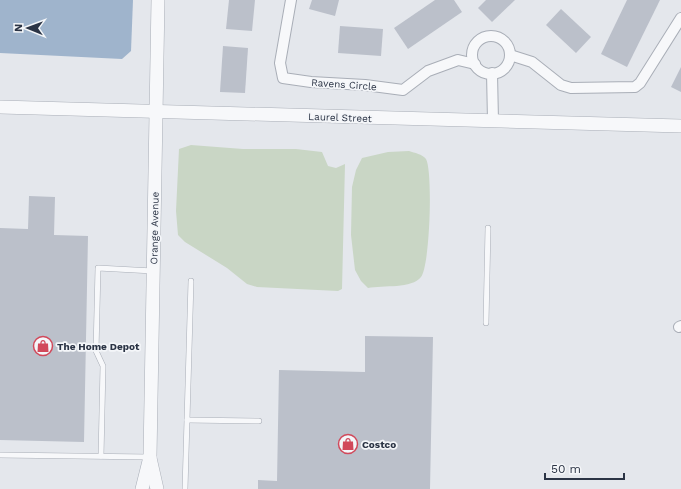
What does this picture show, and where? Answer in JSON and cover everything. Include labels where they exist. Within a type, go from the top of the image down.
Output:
[{"type":"street","name":"Orange Avenue","points":[[142,489],[150,456],[158,0]]},
{"type":"street","name":"Ravens Circle","points":[[291,0],[280,63],[283,78],[403,90],[428,71],[458,60],[475,64],[482,71],[492,73]]},
{"type":"street","points":[[510,55],[532,62],[562,85],[571,88],[635,87],[640,83],[681,18]]},
{"type":"street","points":[[475,64],[472,54],[475,45],[482,38],[492,36],[501,38],[508,45],[510,55],[508,64],[500,71],[492,73],[492,121]]},
{"type":"street","name":"Laurel Street","points":[[0,107],[681,126]]},
{"type":"street","name":"Orange Avenue","points":[[150,456],[157,489]]},
{"type":"lane","points":[[486,324],[488,228]]},
{"type":"lane","points":[[101,456],[103,366],[96,351],[98,268],[153,271]]},
{"type":"lane","points":[[185,489],[191,281]]},
{"type":"lane","points":[[187,420],[259,421]]},
{"type":"lane","points":[[0,455],[150,456]]},
{"type":"green space","points":[[191,145],[243,149],[296,149],[322,152],[328,166],[336,168],[345,164],[342,289],[338,291],[257,287],[247,284],[227,268],[185,242],[178,235],[176,211],[179,149]]},
{"type":"green space","points":[[409,151],[424,157],[428,167],[430,218],[427,256],[424,269],[421,277],[417,281],[397,286],[368,288],[361,281],[355,270],[351,235],[352,187],[356,170],[362,158],[388,152]]},
{"type":"water","points":[[0,0],[133,0],[131,51],[122,59],[0,53]]},
{"type":"building","points":[[229,0],[255,0],[252,31],[226,29]]},
{"type":"building","points":[[312,0],[339,0],[335,16],[309,9]]},
{"type":"building","points":[[435,0],[454,0],[462,12],[408,49],[394,28]]},
{"type":"building","points":[[486,0],[515,0],[492,22],[478,8]]},
{"type":"building","points":[[627,0],[660,0],[627,67],[601,54]]},
{"type":"building","points":[[561,9],[591,37],[576,53],[546,25]]},
{"type":"building","points":[[340,26],[383,29],[381,56],[338,53]]},
{"type":"building","points":[[223,46],[248,48],[245,93],[220,92]]},
{"type":"building","points":[[681,67],[681,92],[671,87]]},
{"type":"building","name":"The Home Depot","points":[[29,196],[55,197],[54,235],[88,236],[84,442],[0,440],[0,228],[28,229]]},
{"type":"building","points":[[365,336],[433,337],[430,489],[258,489],[258,480],[277,481],[279,370],[365,372]]},
{"type":"place","name":"The Home Depot","points":[[43,346]]},
{"type":"place","name":"Costco","points":[[348,444]]}]
